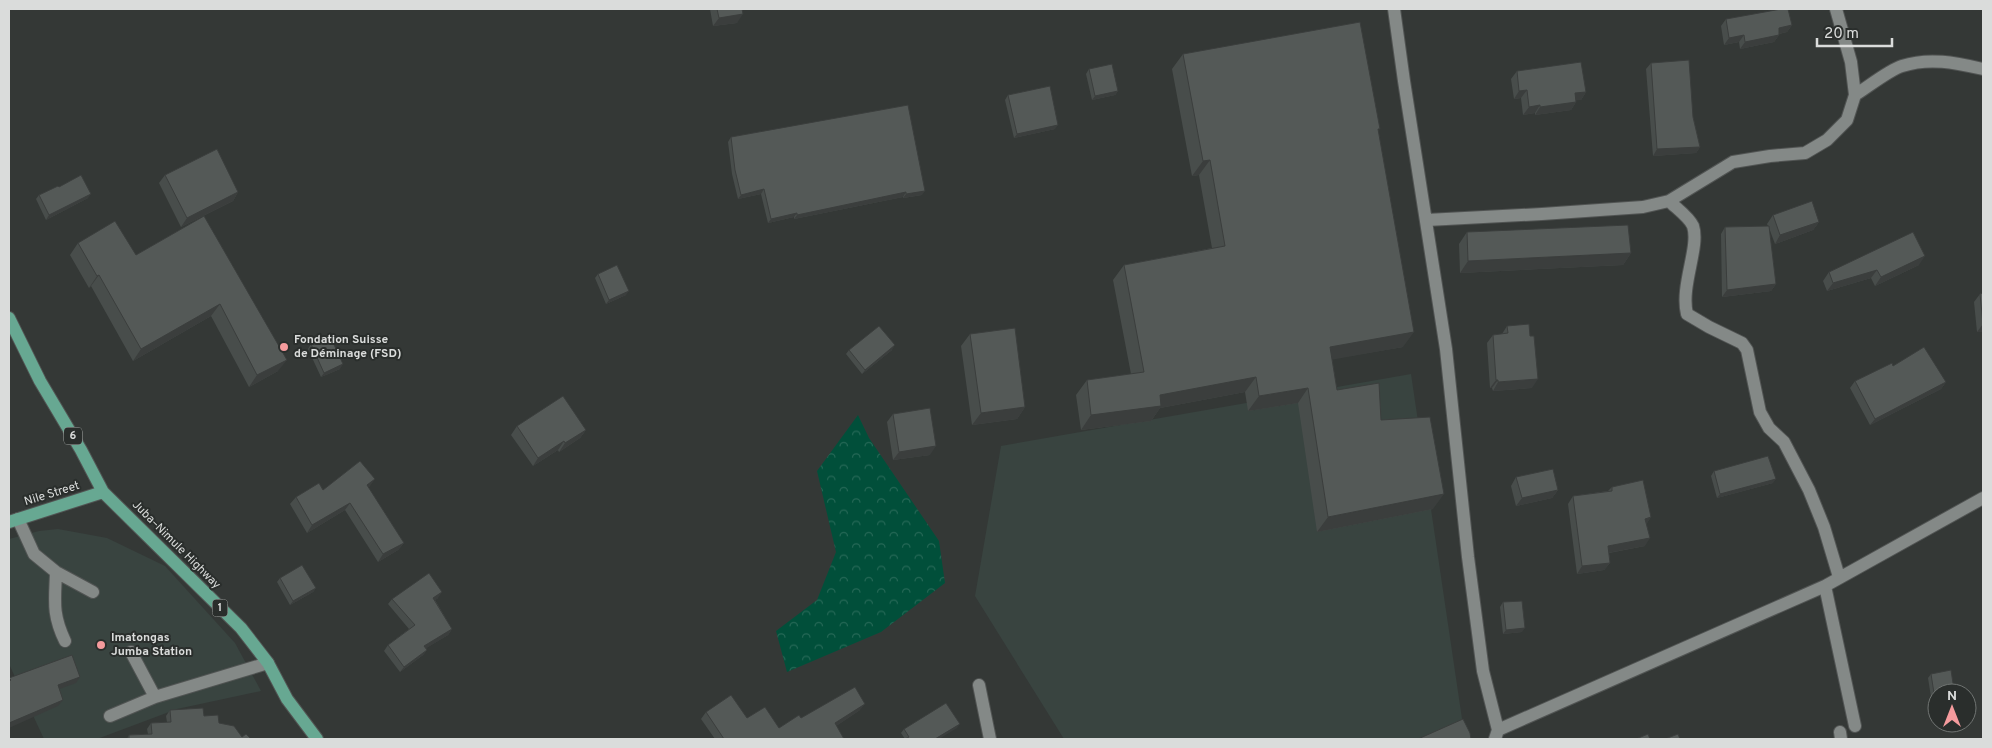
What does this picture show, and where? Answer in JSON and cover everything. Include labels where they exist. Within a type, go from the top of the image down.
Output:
[{"type":"main road","name":"6","points":[[9,318],[40,381],[104,492]]},
{"type":"main road","name":"Nile Street","points":[[13,520],[104,492]]},
{"type":"main road","name":"Juba–Nimule Highway","points":[[104,492],[241,628],[268,664],[287,699],[317,739]]},
{"type":"street","points":[[1394,9],[1446,348],[1468,557],[1482,661],[1496,735],[1825,586],[1983,498]]},
{"type":"street","points":[[1427,220],[1624,208],[1669,201],[1733,162],[1805,153],[1826,140],[1847,120],[1856,94],[1851,62],[1836,9]]},
{"type":"street","points":[[1856,94],[1901,66],[1936,60],[1983,69]]},
{"type":"street","points":[[1669,201],[1692,225],[1694,237],[1684,302],[1687,314],[1742,343],[1746,350],[1760,412],[1769,428],[1784,442],[1809,490],[1824,527],[1839,578]]},
{"type":"street","points":[[13,520],[34,554],[56,572],[93,592]]},
{"type":"street","points":[[56,572],[55,610],[57,624],[65,641]]},
{"type":"street","points":[[1825,586],[1855,726]]},
{"type":"street","points":[[131,652],[155,697]]},
{"type":"street","points":[[110,716],[155,697],[268,664]]},
{"type":"street","points":[[979,685],[990,739]]},
{"type":"shaded area","points":[[1411,374],[1465,739],[1064,739],[975,596],[1001,446]]},
{"type":"shaded area","points":[[58,529],[107,538],[165,566],[235,643],[261,691],[177,709],[97,739],[44,739],[9,664],[9,539],[39,531]]},
{"type":"green space","points":[[858,415],[869,438],[939,541],[945,583],[881,632],[787,672],[776,631],[817,600],[836,552],[817,471]]},
{"type":"building","points":[[717,9],[742,9],[743,14],[719,18]]},
{"type":"building","points":[[1788,9],[1792,25],[1779,28],[1779,35],[1745,42],[1744,35],[1729,38],[1726,19]]},
{"type":"building","points":[[1360,22],[1414,332],[1330,347],[1337,390],[1379,383],[1381,420],[1430,417],[1444,494],[1328,517],[1308,388],[1259,396],[1256,377],[1160,395],[1161,406],[1091,415],[1087,380],[1144,372],[1124,265],[1225,246],[1210,160],[1203,161],[1183,54]]},
{"type":"building","points":[[1689,60],[1693,117],[1700,147],[1657,149],[1651,63]]},
{"type":"building","points":[[1581,62],[1586,92],[1575,93],[1576,102],[1529,107],[1527,90],[1519,91],[1517,71]]},
{"type":"building","points":[[1112,64],[1118,91],[1095,96],[1089,69]]},
{"type":"building","points":[[1050,86],[1058,125],[1017,134],[1008,95]]},
{"type":"building","points":[[908,105],[925,191],[906,194],[906,192],[771,219],[764,189],[741,195],[735,170],[731,137]]},
{"type":"building","points":[[217,149],[238,192],[187,218],[165,175]]},
{"type":"building","points":[[81,175],[91,194],[49,215],[39,195]]},
{"type":"building","points":[[1812,201],[1819,222],[1780,235],[1773,215]]},
{"type":"building","points":[[204,216],[287,360],[257,375],[220,304],[141,349],[99,275],[97,276],[78,243],[115,221],[136,255]]},
{"type":"building","points":[[1628,225],[1631,253],[1468,261],[1467,232]]},
{"type":"building","points":[[1769,226],[1776,284],[1727,290],[1725,227]]},
{"type":"building","points":[[1913,232],[1925,256],[1881,277],[1877,270],[1833,283],[1829,272]]},
{"type":"building","points":[[617,265],[629,291],[609,300],[598,274]]},
{"type":"building","points":[[1983,293],[1983,324],[1980,294]]},
{"type":"building","points":[[1529,324],[1530,336],[1534,336],[1538,379],[1498,382],[1496,380],[1493,335],[1508,333],[1507,326]]},
{"type":"building","points":[[879,326],[895,345],[865,370],[849,350]]},
{"type":"building","points":[[1015,328],[1025,407],[981,413],[970,334]]},
{"type":"building","points":[[330,336],[343,364],[324,373],[311,344]]},
{"type":"building","points":[[1924,347],[1946,382],[1875,419],[1855,381],[1892,363],[1893,366]]},
{"type":"building","points":[[563,396],[586,430],[565,443],[564,441],[538,458],[517,426]]},
{"type":"building","points":[[930,408],[936,446],[899,452],[893,414]]},
{"type":"building","points":[[1768,456],[1776,479],[1720,494],[1714,471]]},
{"type":"building","points":[[360,461],[375,479],[367,485],[404,543],[383,554],[350,503],[312,525],[296,497],[319,483],[323,490]]},
{"type":"building","points":[[1553,469],[1558,490],[1522,498],[1516,477]]},
{"type":"building","points":[[1643,480],[1651,517],[1645,519],[1650,538],[1608,546],[1610,563],[1582,566],[1573,496],[1612,491],[1612,487]]},
{"type":"building","points":[[302,565],[316,588],[293,601],[280,578]]},
{"type":"building","points":[[429,573],[442,592],[433,598],[452,629],[424,646],[427,650],[404,667],[388,645],[415,625],[392,599]]},
{"type":"building","points":[[1522,601],[1525,628],[1506,630],[1503,602]]},
{"type":"building","points":[[72,655],[80,677],[58,685],[63,700],[9,723],[9,681],[11,680],[9,678]]},
{"type":"building","points":[[1951,670],[1953,683],[1932,683],[1931,674]]},
{"type":"building","points":[[855,687],[865,704],[835,723],[844,739],[724,739],[706,712],[731,695],[747,718],[765,707],[779,728],[799,715],[801,718]]},
{"type":"building","points":[[946,703],[960,724],[935,739],[905,739],[909,737],[904,729]]},
{"type":"building","points":[[203,708],[204,716],[218,715],[219,723],[234,726],[242,737],[246,734],[251,739],[129,739],[129,735],[152,734],[151,723],[171,722],[170,710]]},
{"type":"building","points":[[1463,719],[1471,739],[1418,739]]},
{"type":"building","points":[[1648,734],[1650,739],[1636,739]]},
{"type":"building","points":[[1678,734],[1680,739],[1665,739]]},
{"type":"place","name":"Fondation Suisse de Déminage (FSD)","points":[[284,347]]},
{"type":"place","name":"Imatongas Jumba Station","points":[[101,645]]}]
